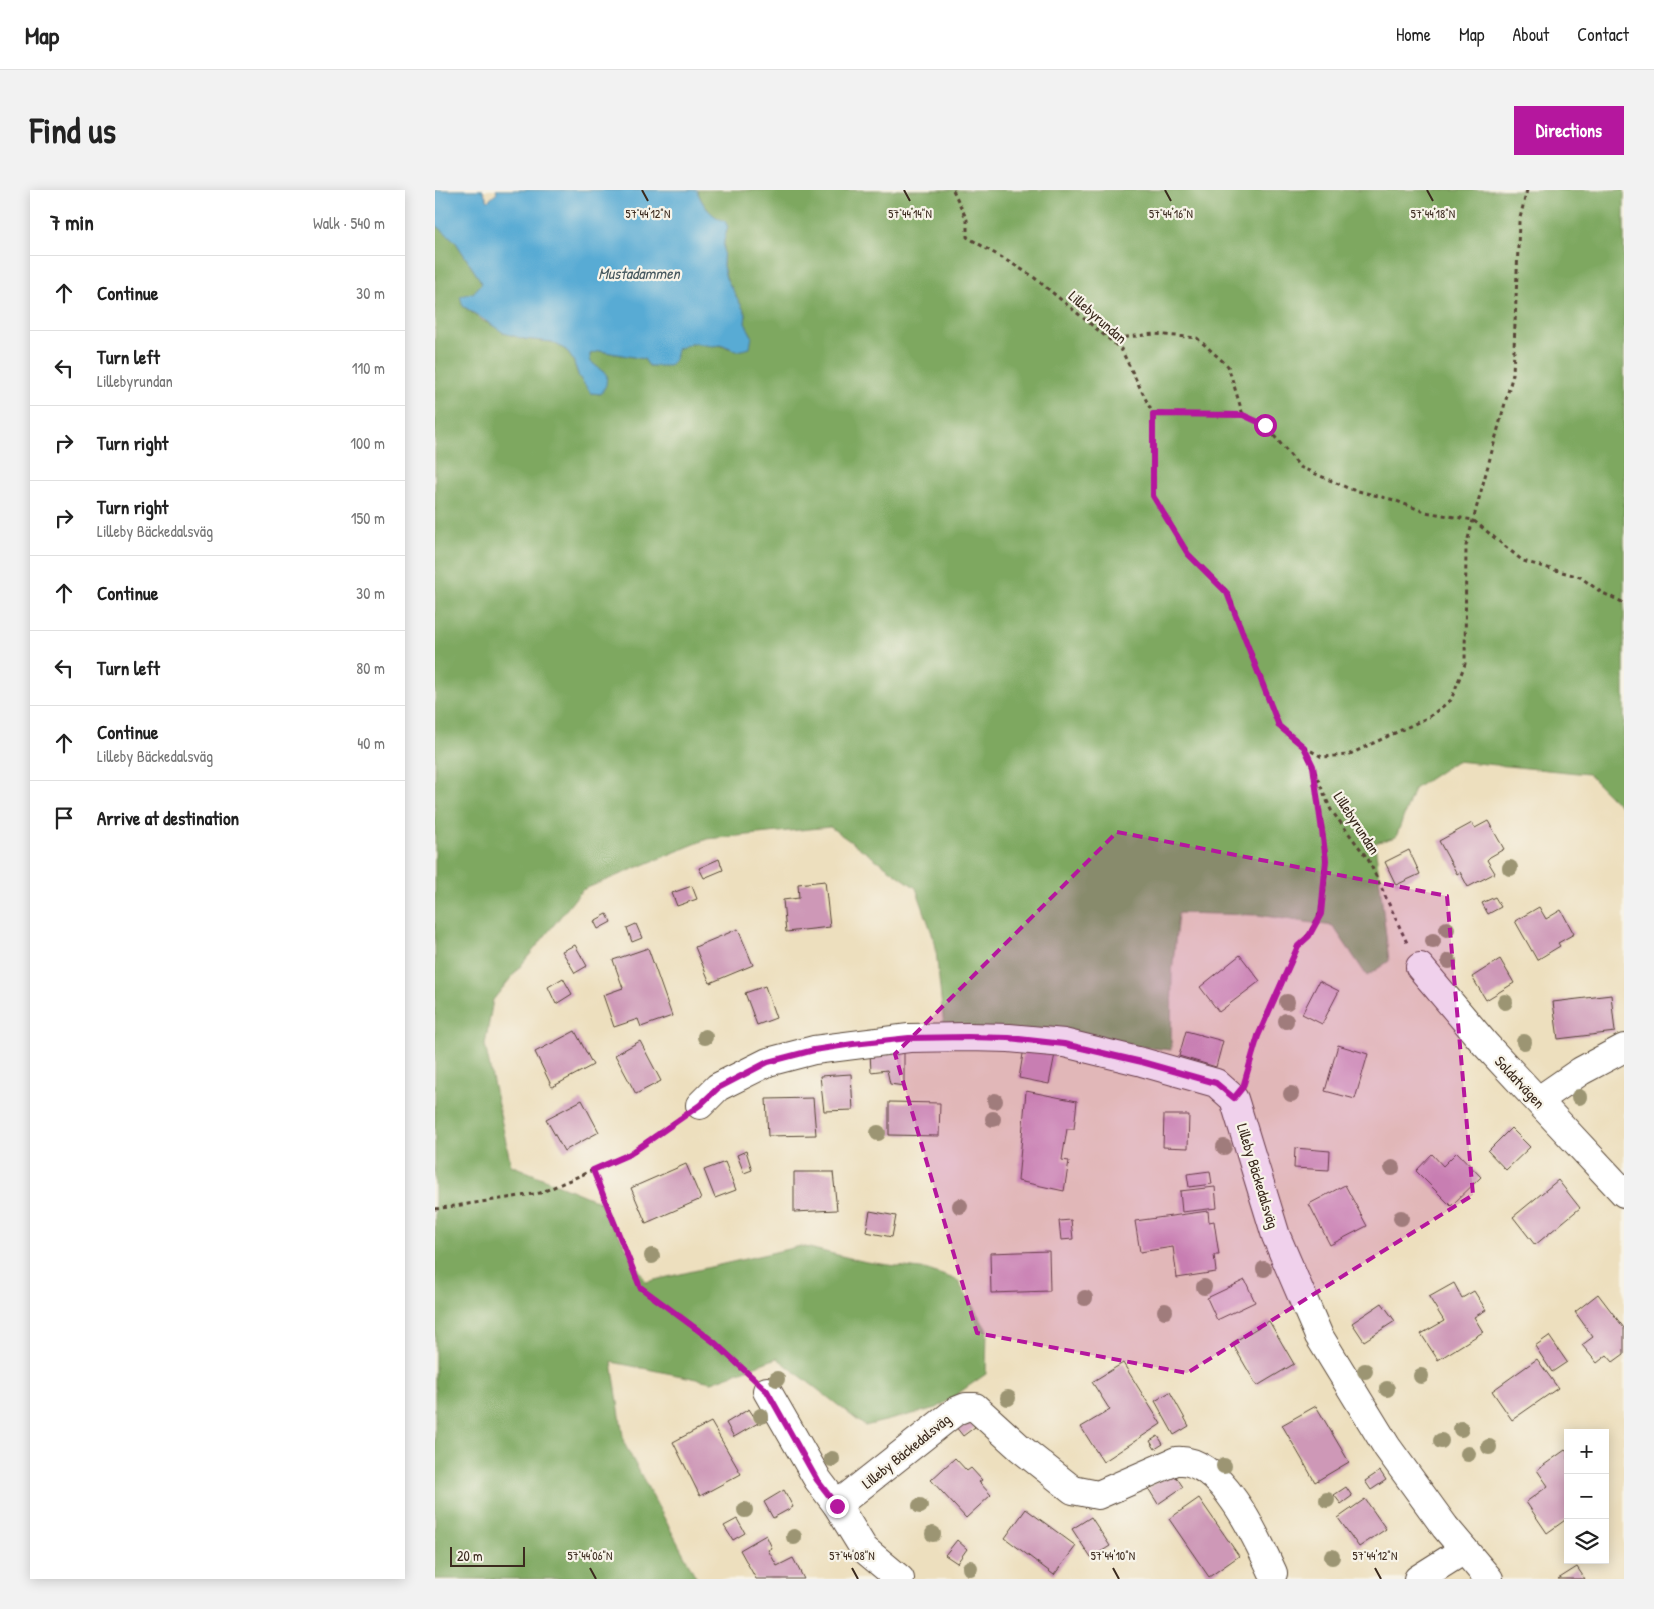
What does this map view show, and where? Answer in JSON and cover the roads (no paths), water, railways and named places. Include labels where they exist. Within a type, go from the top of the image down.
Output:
[{"type":"street","name":"Soldatvägen","points":[[1420,967],[1485,1044],[1624,1193]]},
{"type":"street","name":"Lilleby Bäckedalsväg","points":[[700,1105],[718,1088],[768,1062],[814,1050],[909,1038],[1009,1038],[1081,1048],[1142,1062],[1216,1083],[1234,1098],[1276,1236],[1319,1336],[1387,1447],[1445,1527],[1489,1579]]},
{"type":"street","points":[[1539,1100],[1581,1071],[1624,1048]]},
{"type":"street","points":[[767,1391],[817,1480],[837,1506],[864,1549],[900,1579]]},
{"type":"street","name":"Lilleby Bäckedalsväg","points":[[837,1506],[956,1411],[966,1407],[975,1407],[1020,1448],[1073,1490],[1098,1495],[1176,1461],[1190,1462],[1208,1470],[1223,1486],[1241,1514],[1270,1577]]},
{"type":"street","points":[[1418,1579],[1464,1550]]},
{"type":"water","name":"Mustadammen","points":[[435,190],[483,190],[488,201],[497,193],[496,190],[697,190],[707,209],[725,221],[728,227],[724,240],[723,266],[726,278],[746,314],[745,323],[752,336],[750,348],[737,351],[723,345],[712,346],[692,343],[677,349],[675,360],[669,366],[649,366],[644,359],[600,351],[590,354],[590,361],[607,375],[606,385],[601,394],[591,393],[579,377],[573,360],[566,350],[552,342],[524,339],[504,333],[463,306],[460,296],[473,293],[482,283],[455,241],[435,224]]}]
